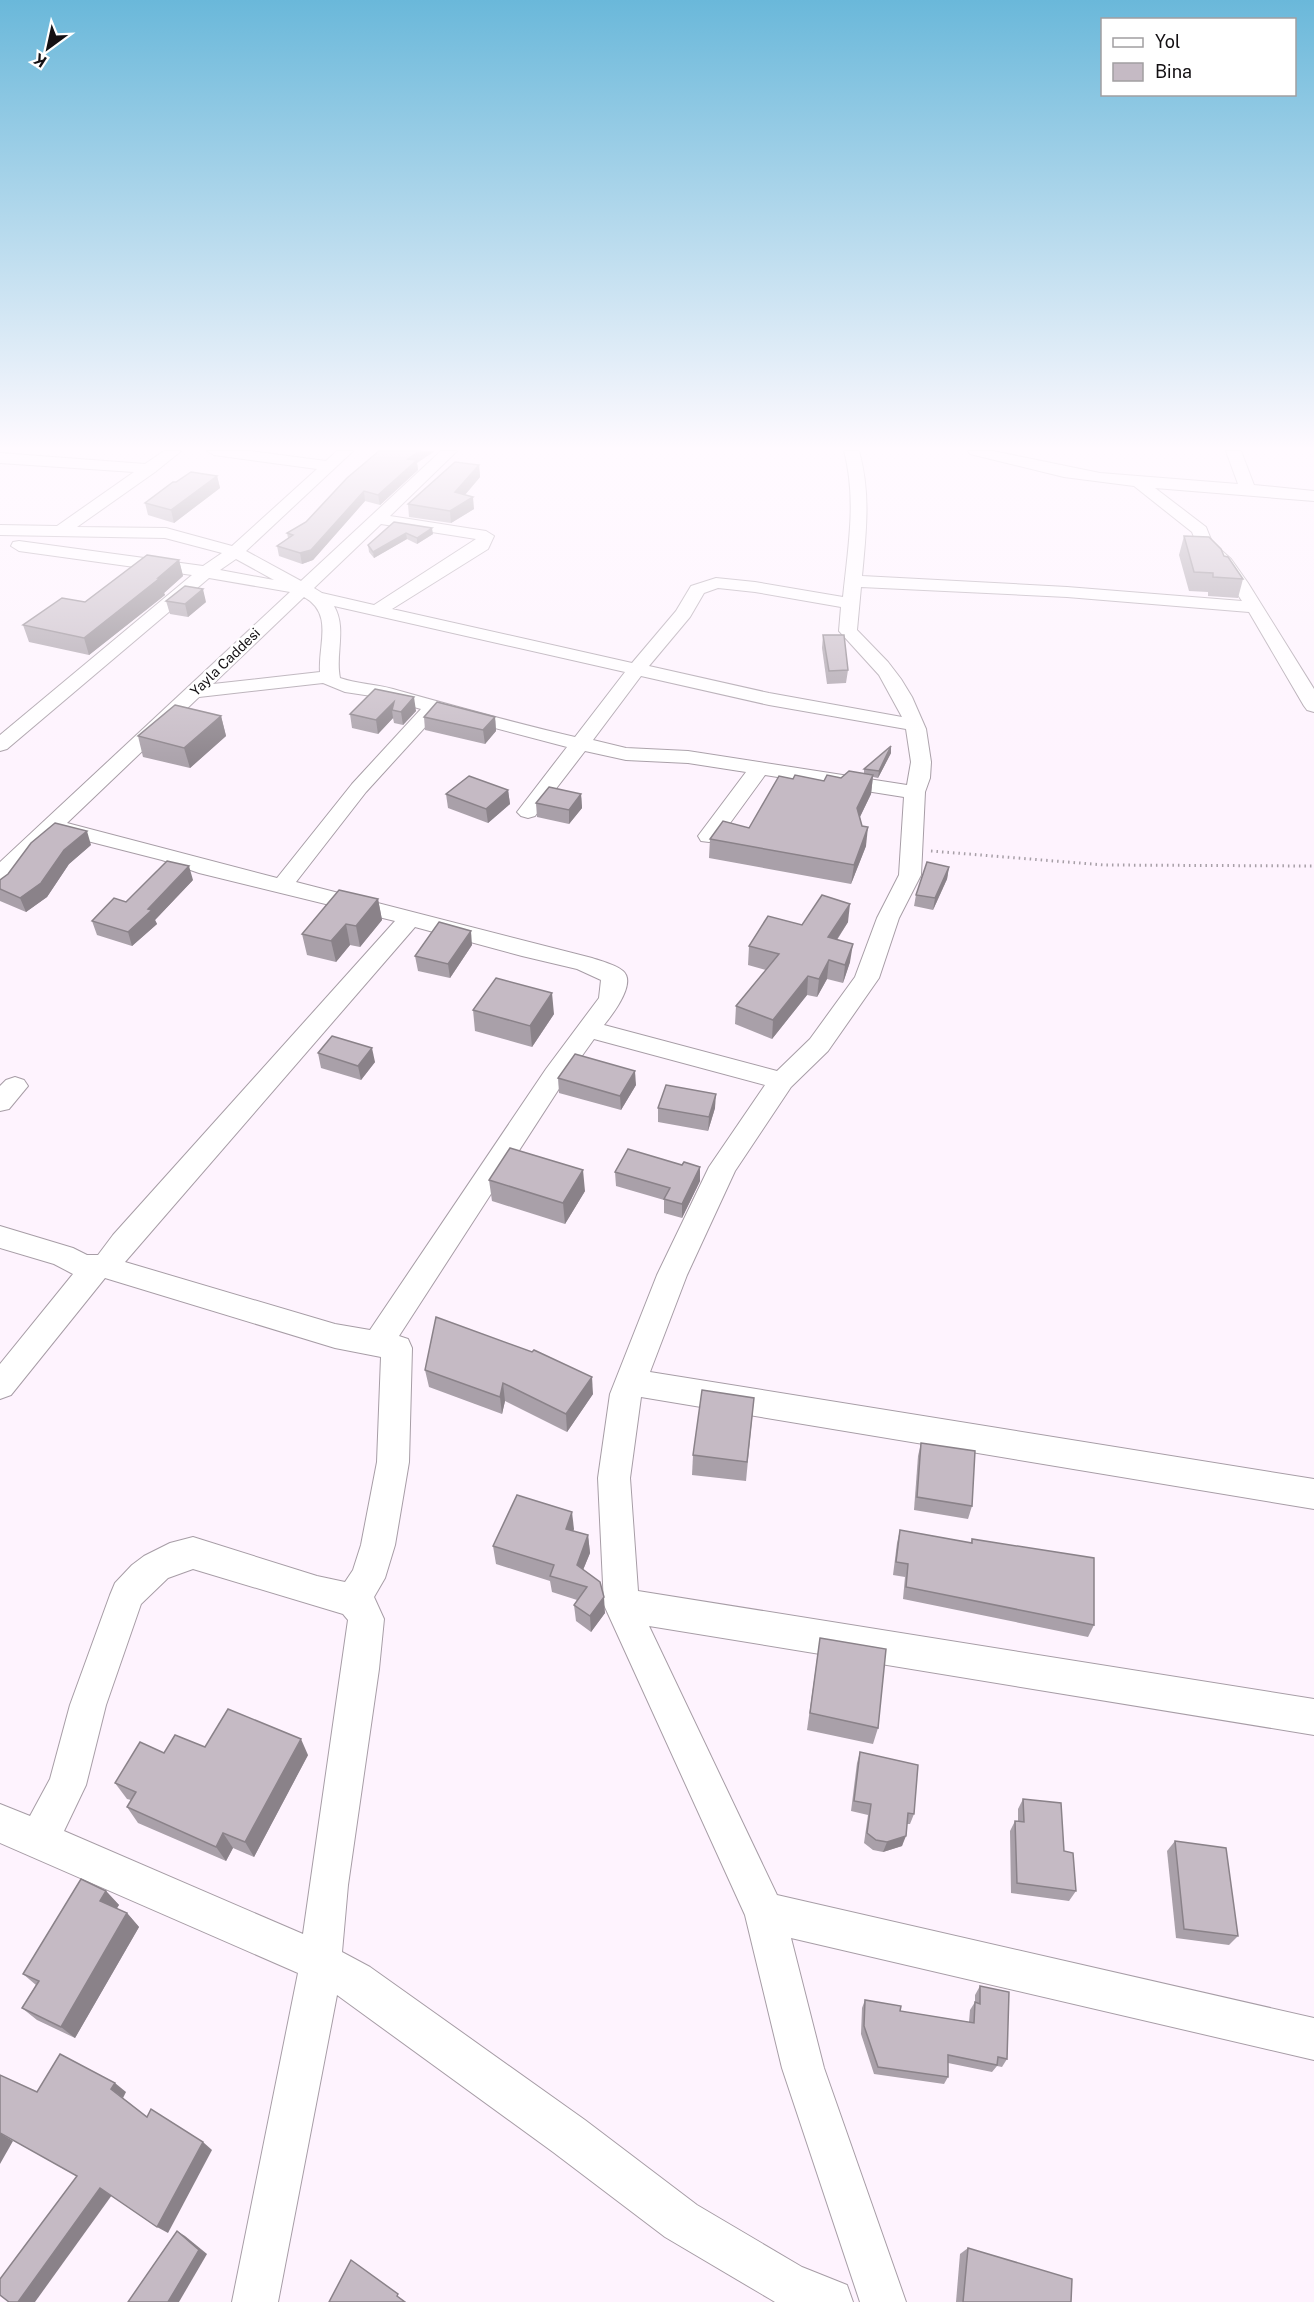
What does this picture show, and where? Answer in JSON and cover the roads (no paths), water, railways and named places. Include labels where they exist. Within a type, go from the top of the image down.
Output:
[{"type":"street","points":[[106,558],[206,572],[307,592],[770,699],[914,725]]},
{"type":"street","points":[[0,745],[206,572],[226,558]]},
{"type":"street","points":[[247,558],[307,592],[331,613],[328,669],[331,681],[340,685],[379,691],[579,744],[626,753],[688,757],[915,792]]},
{"type":"street","name":"Yayla Caddesi","points":[[0,874],[194,692],[307,592],[340,558]]},
{"type":"street","points":[[378,610],[461,558]]},
{"type":"street","points":[[857,558],[848,631],[886,671],[904,700],[920,745],[921,768],[919,784],[915,792],[910,875],[888,918],[867,978],[819,1045],[782,1081],[723,1167],[672,1275],[630,1382],[626,1394],[614,1478],[621,1605],[764,1912],[802,2068],[883,2302]]},
{"type":"street","points":[[1220,558],[1254,607],[1314,706]]},
{"type":"street","points":[[528,812],[579,744],[684,613],[697,590],[717,583],[853,593],[1067,592],[1254,607]]},
{"type":"street","points":[[194,692],[330,676]]},
{"type":"street","points":[[282,886],[359,788],[434,706]]},
{"type":"street","points":[[709,836],[760,768]]},
{"type":"street","points":[[51,825],[171,855],[207,868],[411,917],[522,949],[584,963],[614,976],[611,999],[555,1075],[378,1344]]},
{"type":"street","points":[[0,1386],[100,1267],[123,1244],[411,917]]},
{"type":"street","points":[[588,1029],[782,1081]]},
{"type":"street","points":[[0,1237],[63,1256],[83,1266],[100,1267],[335,1336],[397,1348],[393,1462],[378,1545],[368,1578],[352,1600]]},
{"type":"street","points":[[630,1382],[1314,1494]]},
{"type":"street","points":[[39,1838],[67,1785],[88,1705],[127,1594],[144,1576],[170,1559],[193,1552],[317,1592],[352,1600],[363,1610],[366,1619],[361,1669],[328,1885],[317,1992],[255,2302]]},
{"type":"street","points":[[621,1605],[1314,1717]]},
{"type":"street","points":[[0,1823],[320,1962],[355,1982],[468,2062],[681,2221],[786,2283],[830,2302]]},
{"type":"street","points":[[764,1912],[1314,2039]]}]
